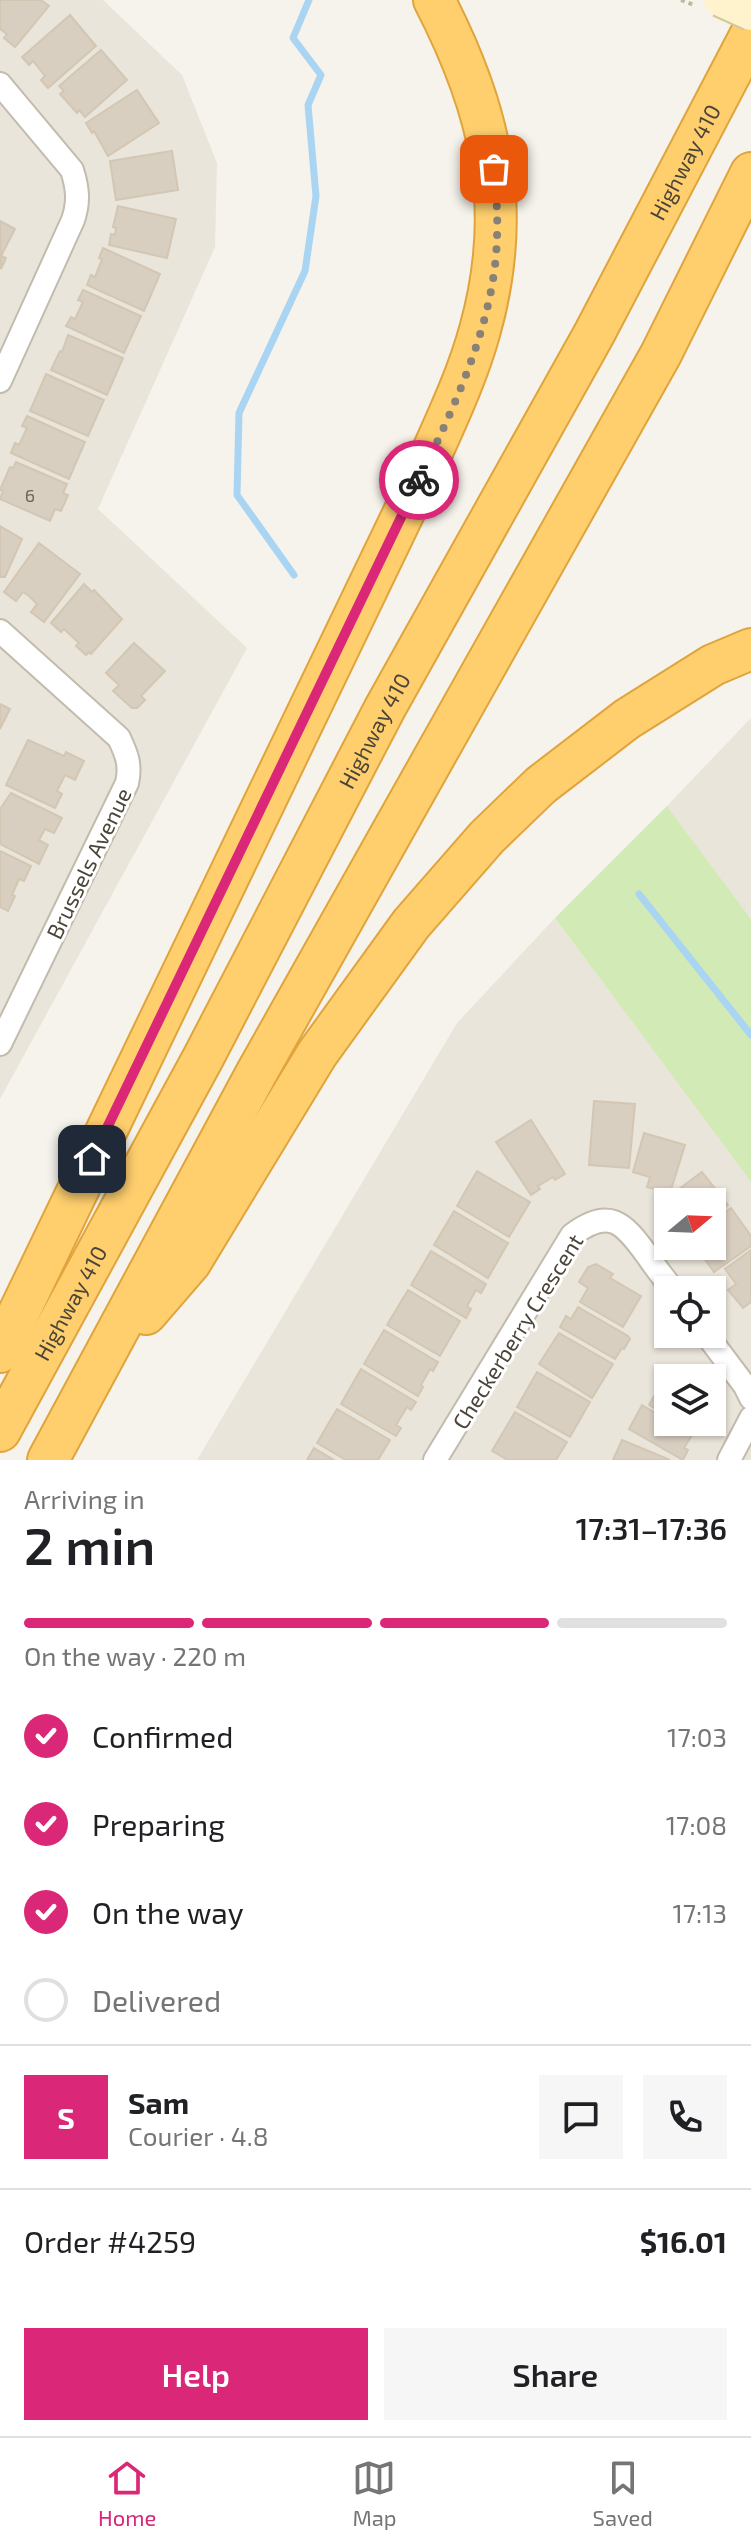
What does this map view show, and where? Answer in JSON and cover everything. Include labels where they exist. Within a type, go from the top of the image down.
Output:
[{"type":"highway","points":[[0,1352],[421,477],[456,400],[480,332],[493,277],[497,239],[494,169],[480,108],[450,29],[434,0]]},
{"type":"highway","points":[[727,79],[730,30],[743,0]]},
{"type":"highway","name":"Highway 410","points":[[0,1431],[203,1058],[385,708],[594,334],[751,34]]},
{"type":"highway","points":[[48,1460],[257,1072],[661,354],[751,173]]},
{"type":"highway","points":[[92,1379],[190,1263],[317,1054],[411,924],[487,837],[541,785],[627,719],[713,665],[751,649]]},
{"type":"main road","points":[[720,0],[751,14]]},
{"type":"street","points":[[0,84],[63,157],[72,170],[78,195],[73,220],[8,340],[0,381]]},
{"type":"street","name":"Brussels Avenue","points":[[0,631],[119,738],[128,756],[130,770],[127,783],[0,1044]]},
{"type":"street","name":"Checkerberry Crescent","points":[[439,1459],[572,1235],[587,1224],[604,1219],[619,1223],[634,1235],[663,1276]]},
{"type":"street","points":[[716,1348],[751,1398]]},
{"type":"street","points":[[729,1460],[751,1418]]},
{"type":"shaded area","points":[[0,0],[103,0],[182,75],[217,163],[215,247],[98,509],[247,648],[0,1099]]},
{"type":"shaded area","points":[[751,718],[751,919],[667,806]]},
{"type":"shaded area","points":[[555,918],[751,1182],[751,1460],[197,1460],[457,1023]]},
{"type":"green space","points":[[667,806],[751,919],[751,1182],[555,918]]},
{"type":"building","points":[[0,0],[41,0],[49,6],[15,47],[4,38],[7,34],[0,29]]},
{"type":"building","points":[[70,15],[96,46],[48,88],[41,80],[45,76],[33,61],[29,65],[22,57]]},
{"type":"building","points":[[101,50],[127,80],[85,117],[79,110],[77,113],[60,94],[64,91],[59,86]]},
{"type":"building","points":[[137,90],[159,123],[108,156],[86,123]]},
{"type":"building","points":[[172,151],[178,190],[116,200],[110,161]]},
{"type":"building","points":[[118,206],[176,219],[167,258],[109,245],[111,234],[115,235],[116,228],[113,227]]},
{"type":"building","points":[[0,221],[15,229],[1,256],[6,258],[1,269]]},
{"type":"building","points":[[103,248],[160,274],[144,311],[87,285],[91,275],[95,277]]},
{"type":"building","points":[[83,290],[141,316],[124,353],[66,326],[71,317],[75,319],[83,302],[78,300]]},
{"type":"building","points":[[68,335],[123,358],[107,395],[51,370]]},
{"type":"building","points":[[46,374],[104,400],[88,436],[30,411]]},
{"type":"building","points":[[27,416],[85,442],[69,479],[11,453],[15,443],[19,445],[27,428],[22,426]]},
{"type":"building","points":[[16,462],[67,484],[63,493],[68,495],[61,511],[55,509],[50,521],[0,499],[3,491],[0,490],[10,467],[13,468]]},
{"type":"building","points":[[0,526],[22,539],[5,577],[0,577]]},
{"type":"building","points":[[39,543],[80,574],[44,622],[31,612],[37,604],[29,596],[23,592],[16,601],[4,592]]},
{"type":"building","points":[[84,584],[122,619],[91,654],[86,655],[76,646],[79,643],[64,629],[61,632],[51,623]]},
{"type":"building","points":[[134,643],[165,671],[141,696],[145,700],[137,708],[132,708],[113,691],[119,685],[106,673]]},
{"type":"building","points":[[0,704],[10,709],[0,729]]},
{"type":"building","points":[[28,740],[84,761],[75,780],[65,775],[57,791],[62,794],[55,808],[6,785]]},
{"type":"building","points":[[11,793],[62,818],[54,833],[45,829],[39,840],[48,845],[39,864],[0,844],[0,809]]},
{"type":"building","points":[[0,851],[31,866],[24,881],[19,879],[8,911],[0,907]]},
{"type":"building","points":[[594,1101],[635,1104],[629,1168],[589,1165]]},
{"type":"building","points":[[531,1120],[565,1174],[538,1186],[540,1189],[531,1195],[496,1142]]},
{"type":"building","points":[[644,1133],[685,1145],[672,1188],[647,1187],[650,1177],[633,1172]]},
{"type":"building","points":[[477,1171],[530,1202],[509,1237],[457,1206]]},
{"type":"building","points":[[702,1172],[715,1188],[680,1188]]},
{"type":"building","points":[[731,1208],[751,1236],[751,1246],[714,1272],[705,1260],[726,1260],[726,1212]]},
{"type":"building","points":[[454,1211],[508,1243],[488,1278],[434,1245]]},
{"type":"building","points":[[751,1250],[751,1302],[743,1308],[728,1290],[736,1284],[725,1269]]},
{"type":"building","points":[[431,1251],[486,1284],[481,1293],[476,1290],[467,1306],[471,1309],[466,1318],[411,1285]]},
{"type":"building","points":[[596,1264],[613,1274],[610,1278],[641,1296],[623,1327],[580,1302],[588,1288],[579,1282],[588,1267]]},
{"type":"building","points":[[408,1290],[460,1321],[440,1356],[387,1325]]},
{"type":"building","points":[[578,1307],[628,1336],[630,1339],[615,1359],[560,1327],[566,1316],[571,1319]]},
{"type":"building","points":[[384,1330],[438,1362],[433,1371],[430,1369],[418,1396],[364,1364]]},
{"type":"building","points":[[559,1333],[613,1364],[592,1398],[539,1364]]},
{"type":"building","points":[[361,1369],[416,1402],[411,1410],[407,1407],[396,1425],[401,1428],[396,1436],[341,1404]]},
{"type":"building","points":[[537,1372],[590,1402],[570,1437],[517,1407]]},
{"type":"building","points":[[642,1405],[654,1412],[654,1436],[691,1436],[684,1448],[688,1450],[683,1460],[629,1429]]},
{"type":"building","points":[[337,1409],[390,1440],[378,1460],[346,1460],[317,1443]]},
{"type":"building","points":[[515,1412],[567,1442],[556,1460],[508,1460],[492,1451]]},
{"type":"building","points":[[622,1440],[670,1460],[613,1460]]},
{"type":"building","points":[[314,1448],[334,1460],[307,1460]]},
{"type":"waterway","points":[[294,575],[237,495],[239,413],[305,271],[316,196],[308,105],[321,75],[293,38],[309,0]]},
{"type":"waterway","points":[[639,894],[751,1035]]},
{"type":"way so far","points":[[419,480],[456,400],[480,332],[493,277],[497,239],[494,169]]},
{"type":"route","points":[[92,1159],[419,480]]}]
